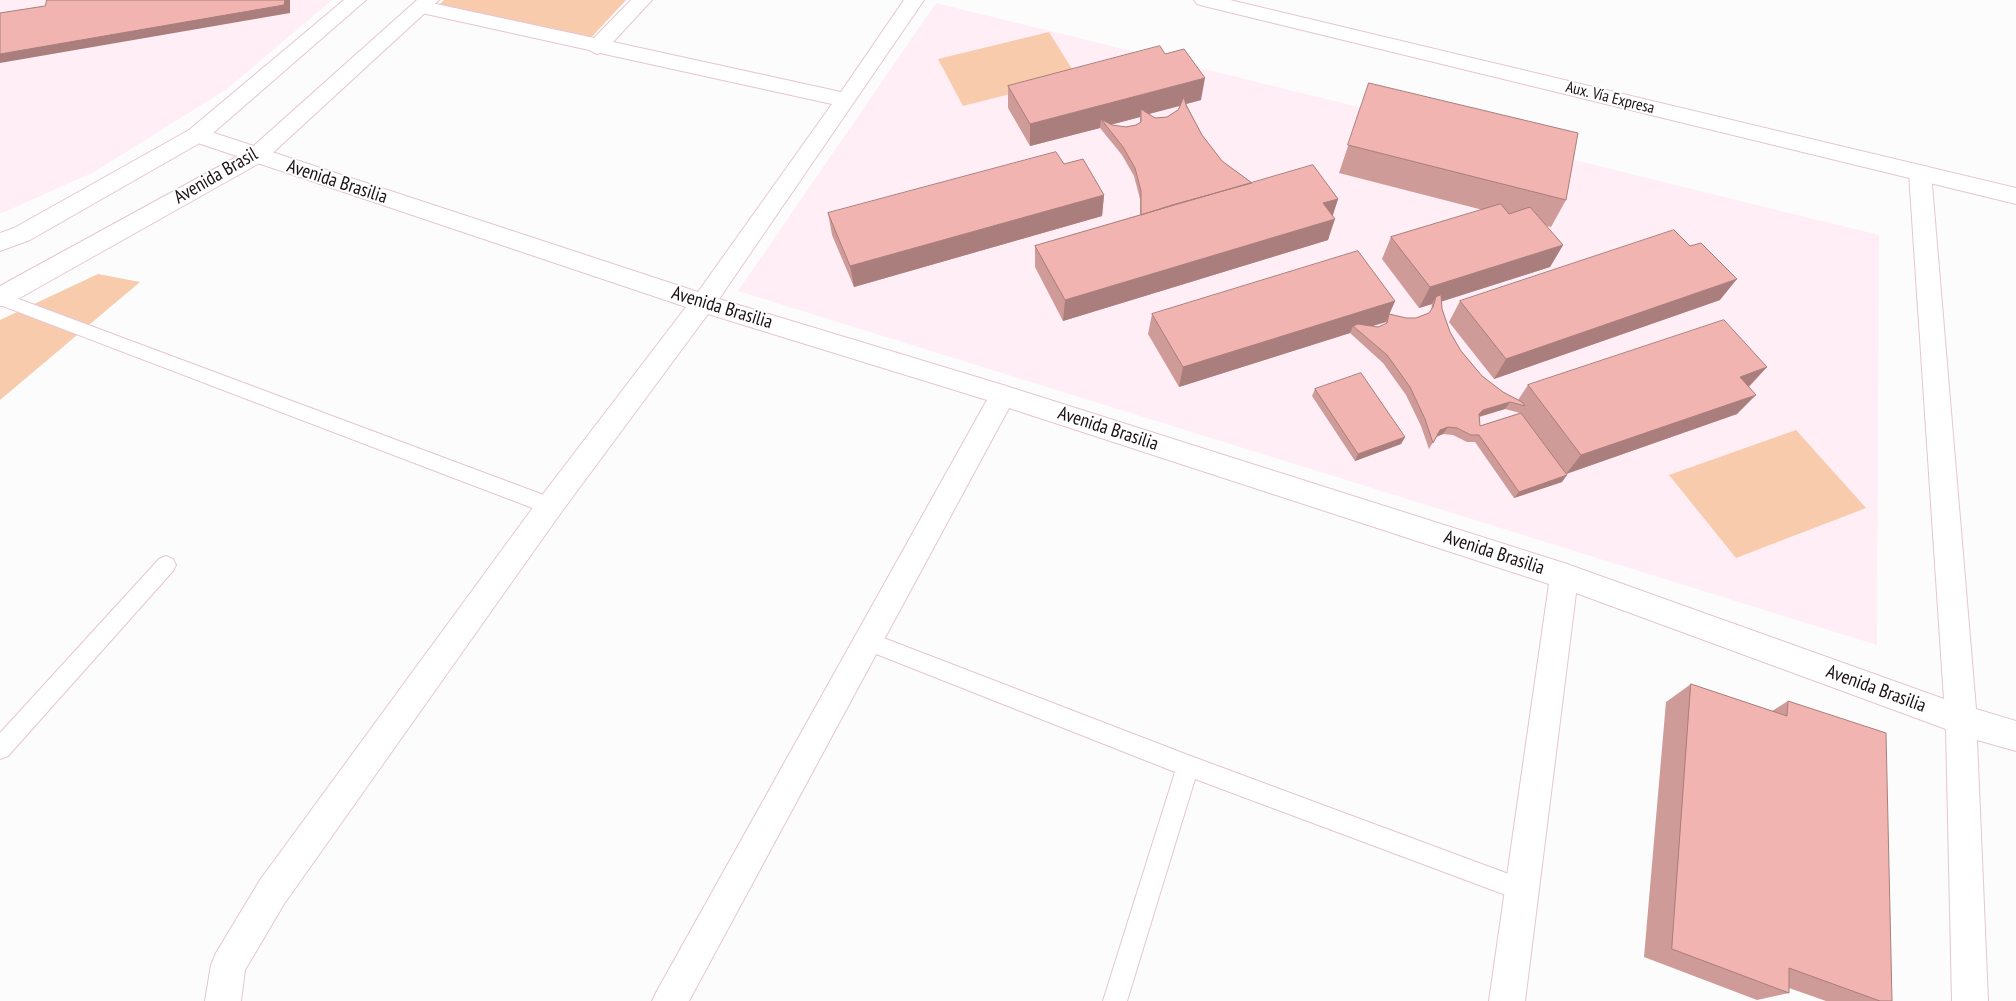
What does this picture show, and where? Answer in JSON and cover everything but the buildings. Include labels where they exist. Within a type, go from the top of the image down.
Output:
[{"type":"street","points":[[0,242],[22,234],[197,135],[356,0]]},
{"type":"street","points":[[597,47],[642,0]]},
{"type":"street","points":[[223,1001],[228,965],[272,892],[550,506],[703,303],[914,0]]},
{"type":"street","name":"Aux. Vía Expresa","points":[[1204,0],[2016,196]]},
{"type":"street","points":[[426,3],[597,47],[846,100]]},
{"type":"street","name":"Avenida Brasil","points":[[0,298],[257,155],[426,3]]},
{"type":"street","name":"Avenida Brasilia","points":[[197,135],[703,303],[1004,395],[1564,576],[1961,720],[2016,736]]},
{"type":"street","points":[[1920,173],[1961,720],[1970,1001]]},
{"type":"street","points":[[670,1001],[1004,395]]},
{"type":"street","points":[[1507,1001],[1564,576]]},
{"type":"lane","points":[[0,298],[550,506]]},
{"type":"lane","points":[[0,749],[166,565]]},
{"type":"lane","points":[[868,641],[1188,766],[1522,890]]},
{"type":"lane","points":[[1115,1001],[1188,766]]},
{"type":"shaded area","points":[[0,0],[332,0],[227,89],[94,172],[0,214]]},
{"type":"shaded area","points":[[444,0],[626,0],[588,41],[440,4]]},
{"type":"shaded area","points":[[936,3],[1879,235],[1877,645],[738,291]]},
{"type":"shaded area","points":[[1049,32],[1077,77],[963,106],[938,59]]},
{"type":"shaded area","points":[[98,274],[140,282],[0,400],[0,320]]},
{"type":"shaded area","points":[[1796,430],[1866,508],[1736,558],[1669,475]]}]
